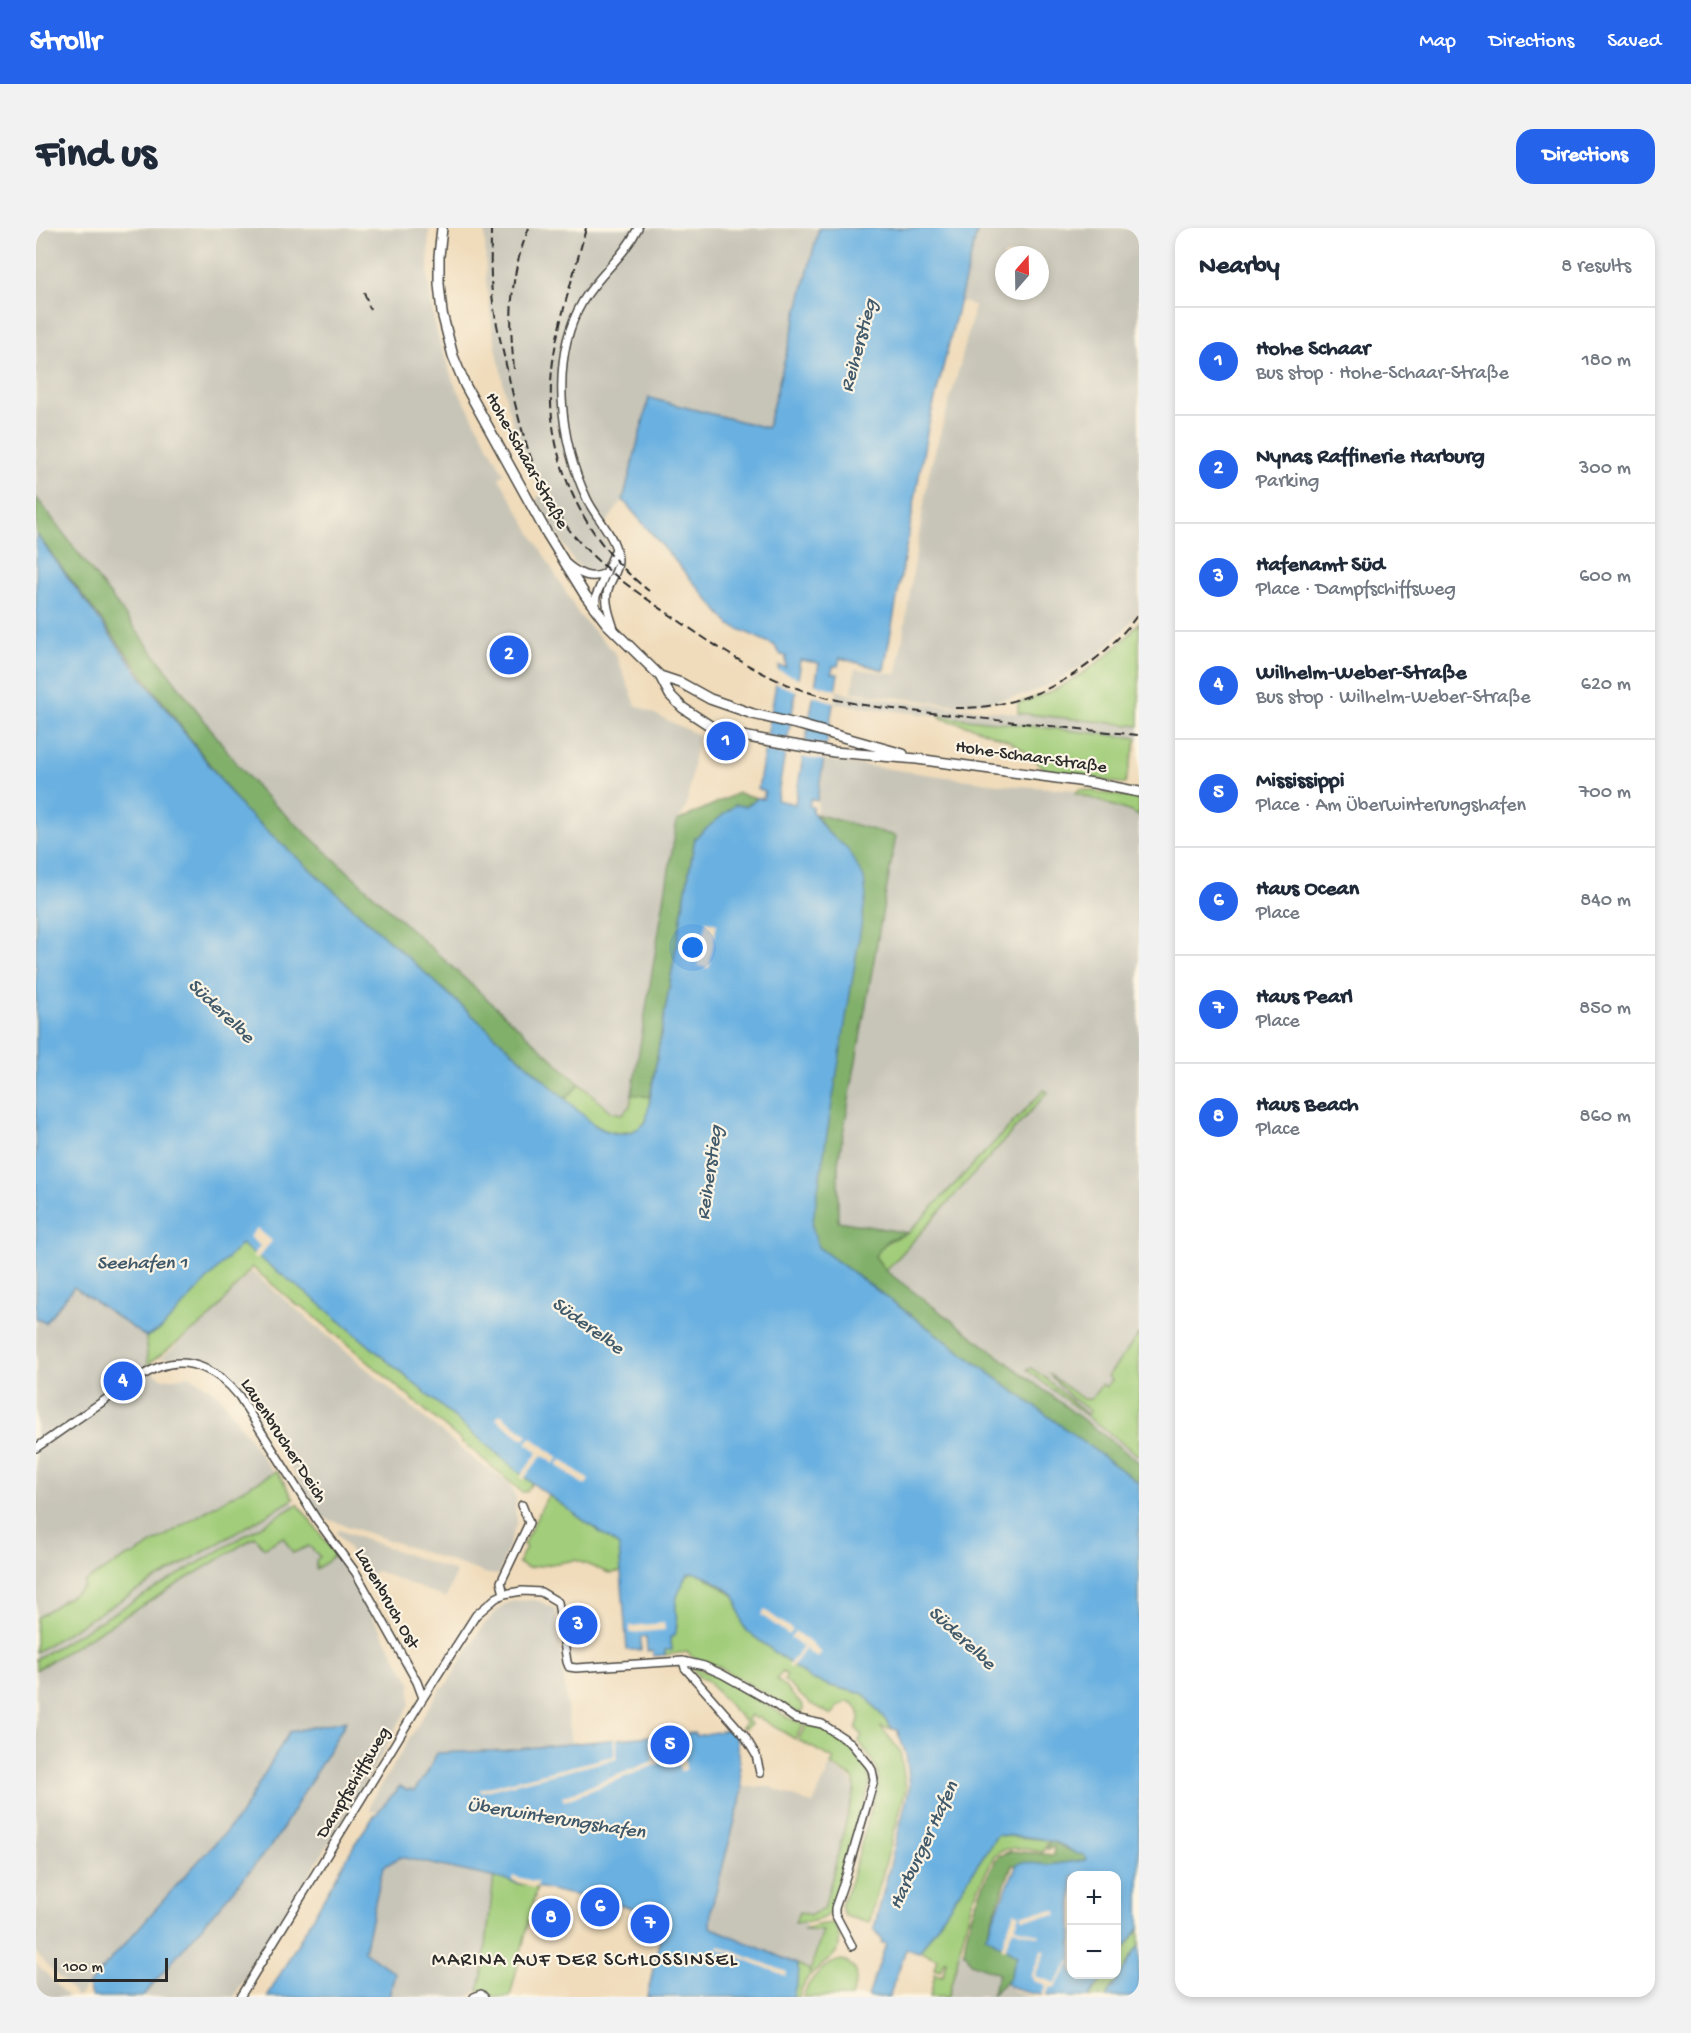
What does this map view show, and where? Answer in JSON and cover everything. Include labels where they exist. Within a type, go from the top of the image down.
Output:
[{"type":"main road","name":"Hohe-Schaar-Straße","points":[[441,228],[440,293],[445,328],[457,367],[472,399],[595,610],[660,676],[670,695],[683,708],[702,722],[735,735],[834,752],[917,759],[1105,785],[1139,792]]},
{"type":"main road","name":"Hohe-Schaar-Straße","points":[[660,676],[681,683],[710,699],[760,716],[917,759]]},
{"type":"street","points":[[615,632],[607,605],[607,591],[617,570],[616,549],[588,501],[575,472],[568,447],[562,397],[564,366],[570,333],[582,302],[624,252],[638,228]]},
{"type":"street","points":[[595,610],[596,596],[616,549]]},
{"type":"street","points":[[565,562],[576,572],[586,576],[606,573]]},
{"type":"street","points":[[585,595],[596,596],[607,591]]},
{"type":"street","name":"Lauenbrucher Deich","points":[[36,1448],[152,1370],[168,1364],[192,1364],[213,1372],[232,1387],[317,1520]]},
{"type":"street","points":[[504,1594],[501,1582],[529,1523],[522,1505]]},
{"type":"street","name":"Lauenbruch Ost","points":[[317,1520],[362,1582],[417,1682],[423,1698]]},
{"type":"street","name":"Dampfschiffsweg","points":[[240,1997],[423,1698],[476,1615],[488,1603],[504,1594],[535,1590],[557,1600],[567,1662],[571,1668],[683,1661]]},
{"type":"street","points":[[760,1773],[756,1755],[744,1735],[685,1668],[683,1661],[704,1666],[722,1674],[770,1701],[794,1718],[822,1724],[851,1743],[869,1765],[873,1776],[873,1786],[835,1908],[835,1914],[852,1946]]},
{"type":"street","points":[[474,1997],[481,1994],[484,1997]]},
{"type":"shaded area","points":[[36,228],[429,228],[428,279],[435,327],[453,381],[504,474],[499,478],[579,615],[615,653],[636,705],[698,735],[686,809],[677,821],[630,1106],[622,1114],[611,1112],[262,793],[238,765],[36,497]]},
{"type":"shaded area","points":[[485,228],[819,228],[767,428],[649,398],[623,500],[601,530],[610,551],[604,569],[599,572],[588,573],[574,562],[536,499],[542,494],[525,462],[508,408],[492,325],[486,279]]},
{"type":"shaded area","points":[[978,228],[1139,228],[1139,611],[1125,629],[1096,657],[1059,680],[1027,694],[996,701],[957,705],[852,692],[855,669],[897,674],[929,472],[975,306],[960,301]]},
{"type":"shaded area","points":[[837,690],[898,701],[1139,726],[1139,738],[835,703]]},
{"type":"shaded area","points":[[825,760],[1005,785],[1077,790],[1076,794],[1139,816],[1139,1462],[886,1271],[914,1240],[908,1233],[838,1221],[838,1162],[896,836],[816,815]]},
{"type":"shaded area","points":[[251,1271],[473,1459],[509,1483],[516,1498],[517,1521],[499,1575],[488,1574],[321,1517],[244,1391],[229,1373],[208,1361],[190,1356],[160,1359],[211,1316]]},
{"type":"shaded area","points":[[74,1287],[146,1337],[148,1367],[163,1379],[191,1376],[218,1394],[303,1515],[338,1557],[411,1683],[410,1704],[363,1788],[234,1997],[142,1997],[227,1898],[289,1732],[240,1816],[77,1997],[36,1953],[36,1318],[45,1322]]},
{"type":"shaded area","points":[[339,1530],[456,1572],[446,1598],[377,1571],[371,1574],[370,1585],[347,1546],[336,1533]]},
{"type":"shaded area","points":[[536,1600],[556,1609],[571,1744],[437,1753],[427,1773],[414,1791],[399,1786],[379,1810],[370,1812],[370,1804],[431,1703],[442,1687],[445,1687],[484,1624],[503,1605],[514,1601]]},
{"type":"shaded area","points":[[830,1766],[849,1778],[855,1788],[823,1911],[805,1918],[806,1930],[824,1931],[809,1969],[710,1927],[711,1910],[742,1787],[770,1787],[813,1804]]},
{"type":"shaded area","points":[[400,1857],[494,1876],[481,1982],[478,1990],[468,1997],[389,1997],[395,1973],[364,1951],[383,1867]]},
{"type":"shaded area","points":[[959,1950],[1013,1970],[1009,1979],[1012,1990],[1033,1997],[948,1997]]},
{"type":"shaded area","points":[[36,1963],[68,1997],[36,1997]]},
{"type":"green space","points":[[36,497],[238,765],[262,793],[580,1084],[565,1099],[243,809],[36,533]]},
{"type":"green space","points":[[1139,622],[1139,726],[1018,713],[1018,703],[1043,695],[1080,675],[1112,651]]},
{"type":"green space","points":[[940,716],[1137,738],[1125,784],[1047,771],[1025,751],[1007,740],[940,718]]},
{"type":"green space","points":[[1080,789],[1139,799],[1139,816],[1076,793]]},
{"type":"green space","points":[[738,793],[758,798],[695,838],[650,1097],[632,1094],[677,821]]},
{"type":"green space","points":[[816,814],[896,836],[838,1162],[838,1221],[908,1233],[888,1240],[875,1256],[886,1271],[1139,1462],[1139,1483],[818,1247],[812,1226],[847,848],[827,832]]},
{"type":"green space","points":[[580,1084],[611,1112],[622,1114],[630,1106],[632,1094],[650,1097],[645,1123],[636,1130],[621,1133],[595,1125],[565,1099]]},
{"type":"green space","points":[[1044,1090],[1048,1092],[886,1271],[874,1256],[877,1251],[889,1241],[908,1233]]},
{"type":"green space","points":[[241,1243],[314,1299],[532,1483],[526,1492],[522,1492],[302,1306],[298,1306],[252,1267],[211,1317],[151,1362],[148,1367],[146,1337],[161,1329]]},
{"type":"green space","points":[[1139,1334],[1139,1456],[1027,1370],[1031,1368],[1044,1377],[1088,1415],[1090,1411],[1071,1397],[1048,1373],[1083,1399],[1091,1399],[1102,1384],[1106,1387],[1112,1380],[1108,1376]]},
{"type":"green space","points":[[277,1471],[294,1499],[36,1652],[36,1618],[84,1587],[84,1582]]},
{"type":"green space","points":[[548,1495],[619,1546],[621,1572],[609,1573],[575,1560],[528,1568],[518,1563],[526,1547],[523,1545]]},
{"type":"green space","points":[[298,1504],[335,1554],[316,1569],[316,1560],[320,1557],[309,1546],[293,1553],[283,1537],[264,1548],[255,1537],[36,1670],[36,1659]]},
{"type":"green space","points":[[695,1572],[735,1596],[743,1625],[747,1631],[809,1678],[864,1694],[893,1729],[881,1727],[900,1751],[906,1789],[869,1923],[845,1916],[841,1906],[851,1881],[879,1781],[877,1768],[859,1741],[862,1735],[856,1728],[859,1712],[848,1701],[838,1707],[832,1715],[809,1703],[784,1680],[787,1675],[782,1672],[777,1679],[803,1706],[803,1711],[798,1713],[719,1667],[691,1656],[688,1652],[665,1655],[665,1650],[672,1649],[670,1637],[678,1625],[675,1605],[677,1595],[687,1576]]},
{"type":"green space","points":[[689,1666],[720,1677],[789,1718],[804,1724],[795,1739],[751,1715],[747,1719],[751,1724],[746,1728],[742,1727],[746,1723],[705,1679],[702,1680]]},
{"type":"green space","points":[[807,1724],[826,1730],[847,1744],[863,1763],[870,1782],[844,1874],[832,1907],[827,1915],[820,1919],[795,1923],[799,1912],[810,1915],[824,1909],[855,1787],[853,1778],[831,1765],[834,1759],[798,1740]]},
{"type":"green space","points":[[997,1835],[1049,1840],[1043,1852],[1010,1848],[994,1856],[972,1901],[948,1997],[930,1997],[935,1974],[943,1976],[946,1961],[940,1971],[934,1969],[937,1959],[920,1951]]},
{"type":"green space","points":[[1050,1841],[1083,1854],[1086,1858],[1048,1865],[1043,1870],[1012,1865],[986,1936],[1017,1956],[1009,1979],[991,1995],[999,1974],[971,1963],[964,1951],[976,1902],[998,1856],[1011,1851],[1053,1855],[1054,1847],[1047,1849]]},
{"type":"green space","points":[[494,1876],[537,1887],[510,1997],[492,1997],[488,1992],[478,1990],[483,1972]]},
{"type":"green space","points":[[833,1923],[839,1936],[838,1950],[810,1976],[799,1997],[793,1997],[799,1972],[797,1964],[809,1969],[809,1974],[823,1931],[803,1930]]},
{"type":"green space","points":[[1139,1928],[1139,1945],[1121,1973],[1121,1954]]},
{"type":"green space","points":[[842,1960],[853,1967],[857,1975],[851,1997],[803,1997],[809,1984],[818,1973]]},
{"type":"green space","points":[[1102,1979],[1117,1979],[1106,1997],[1089,1997]]},
{"type":"water","points":[[819,228],[978,228],[928,427],[884,670],[840,658],[838,666],[833,666],[832,673],[838,674],[817,801],[811,799],[809,806],[813,807],[812,811],[827,832],[847,848],[864,878],[866,896],[812,1226],[818,1247],[1139,1483],[1139,1928],[1121,1954],[1121,1871],[1067,1871],[1067,1979],[1102,1979],[1089,1997],[1033,1994],[1005,1983],[1009,1979],[1017,1956],[986,1936],[1017,1864],[1023,1862],[1048,1865],[1086,1858],[1083,1854],[1076,1853],[1058,1843],[997,1835],[919,1953],[906,1949],[889,1997],[868,1997],[886,1944],[881,1942],[882,1940],[874,1929],[910,1786],[906,1754],[897,1730],[893,1729],[864,1694],[809,1678],[747,1631],[743,1625],[735,1596],[706,1576],[693,1573],[686,1576],[676,1604],[676,1631],[675,1636],[670,1637],[672,1650],[665,1650],[665,1655],[653,1656],[653,1651],[647,1651],[646,1637],[641,1637],[641,1650],[627,1650],[619,1546],[532,1483],[314,1299],[241,1244],[161,1329],[146,1337],[74,1287],[45,1323],[36,1318],[36,534],[136,670],[243,809],[593,1124],[613,1133],[626,1133],[646,1122],[695,838],[735,805],[747,806],[758,798],[763,799],[765,791],[758,789],[779,666],[786,667],[786,656],[781,655],[774,645],[730,625],[623,500],[649,398],[767,428]],"holes":[[[800,660],[819,663],[795,804],[777,800]]]},
{"type":"water","points":[[347,1720],[275,1841],[142,1997],[92,1997],[89,1984],[240,1816],[289,1732]]},
{"type":"water","name":"Überwinterungshafen","points":[[731,1729],[736,1736],[742,1787],[711,1910],[710,1927],[797,1964],[799,1972],[793,1997],[647,1997],[665,1915],[400,1857],[383,1867],[364,1951],[395,1973],[389,1997],[267,1997],[371,1820],[400,1786],[408,1791],[410,1789],[414,1791],[427,1773],[437,1753],[506,1750],[660,1735],[661,1731],[672,1730],[673,1734],[695,1733],[696,1736]]},
{"type":"water","points":[[1139,1945],[1139,1997],[1106,1997],[1117,1979],[1121,1979],[1121,1973]]},
{"type":"pier","points":[[777,670],[801,679],[799,692],[774,683]]},
{"type":"pier","points":[[813,683],[837,690],[835,703],[811,695]]},
{"type":"pier","points":[[764,736],[791,740],[788,755],[762,750]]},
{"type":"pier","points":[[803,742],[829,746],[827,761],[800,757]]},
{"type":"pier","points":[[706,921],[717,924],[709,968],[698,966]]},
{"type":"pier","points":[[257,1228],[272,1241],[257,1259],[252,1256],[260,1246],[249,1237]]},
{"type":"pier","points":[[500,1414],[528,1435],[524,1440],[496,1419]]},
{"type":"pier","points":[[531,1437],[559,1458],[554,1464],[542,1455],[523,1480],[520,1477],[538,1452],[526,1443]]},
{"type":"pier","points":[[561,1459],[589,1480],[585,1486],[557,1465]]},
{"type":"pier","points":[[765,1610],[793,1630],[789,1635],[761,1615]]},
{"type":"pier","points":[[664,1623],[665,1630],[630,1633],[630,1626]]},
{"type":"pier","points":[[795,1631],[822,1652],[817,1658],[806,1650],[807,1647],[791,1668],[788,1666],[804,1645],[801,1646],[790,1638]]},
{"type":"pier","points":[[650,1733],[652,1733],[655,1760],[658,1759],[660,1763],[564,1801],[562,1797],[653,1761]]},
{"type":"pier","points":[[682,1733],[686,1770],[680,1771],[677,1753],[681,1752],[679,1735]]},
{"type":"pier","points":[[614,1738],[617,1738],[617,1759],[481,1792],[480,1789],[614,1756]]},
{"type":"pier","points":[[513,1876],[538,1882],[537,1887],[532,1888],[512,1880]]},
{"type":"pier","points":[[1056,1910],[1056,1915],[1022,1919],[1022,1914]]},
{"type":"pier","points":[[1014,1911],[1020,1914],[1015,1927],[1040,1935],[1039,1937],[1013,1929],[1004,1950],[1001,1948]]},
{"type":"pier","points":[[719,1946],[787,1972],[786,1976],[718,1949]]},
{"type":"pier","points":[[1042,1949],[1045,1951],[1035,1976],[1055,1983],[1067,1966],[1067,1970],[1054,1988],[1050,1987],[1045,1997],[1041,1997],[1046,1985],[1033,1981],[1034,1978],[1031,1977]]},
{"type":"railway","points":[[491,228],[491,286],[495,315],[520,423],[534,466],[543,487],[567,527],[582,545],[617,577],[728,653],[776,680],[811,693],[845,702],[880,707],[1139,735]]},
{"type":"railway","points":[[514,369],[511,333],[512,298],[522,246],[529,228]]},
{"type":"railway","points":[[586,228],[563,311],[553,361],[551,394],[553,427],[570,489],[585,518],[603,545],[624,569],[649,591]]},
{"type":"railway","points":[[364,292],[370,309]]},
{"type":"railway","points":[[955,708],[982,707],[1009,702],[1059,683],[1103,653],[1139,613]]},
{"type":"place","name":"Nynas Raffinerie Harburg","points":[[509,655]]},
{"type":"place","name":"Hohe Schaar","points":[[726,741]]},
{"type":"place","name":"Wilhelm-Weber-Straße","points":[[123,1381]]},
{"type":"place","name":"Hafenamt Süd","points":[[578,1625]]},
{"type":"place","name":"Mississippi","points":[[670,1745]]},
{"type":"place","name":"Haus Ocean","points":[[600,1907]]},
{"type":"place","name":"Haus Beach","points":[[551,1918]]},
{"type":"place","name":"Haus Pearl","points":[[650,1924]]},
{"type":"district","name":"MARINA AUF DER SCHLOSSINSEL","points":[[585,1961]]},
{"type":"water label","name":"Reiherstieg","points":[[860,346]]},
{"type":"water label","name":"Süderelbe","points":[[220,1012]]},
{"type":"water label","name":"Reiherstieg","points":[[711,1173]]},
{"type":"water label","name":"Seehafen 1","points":[[142,1264]]},
{"type":"water label","name":"Süderelbe","points":[[587,1327]]},
{"type":"water label","name":"Süderelbe","points":[[961,1639]]},
{"type":"water label","name":"Harburger Hafen","points":[[925,1846]]}]
